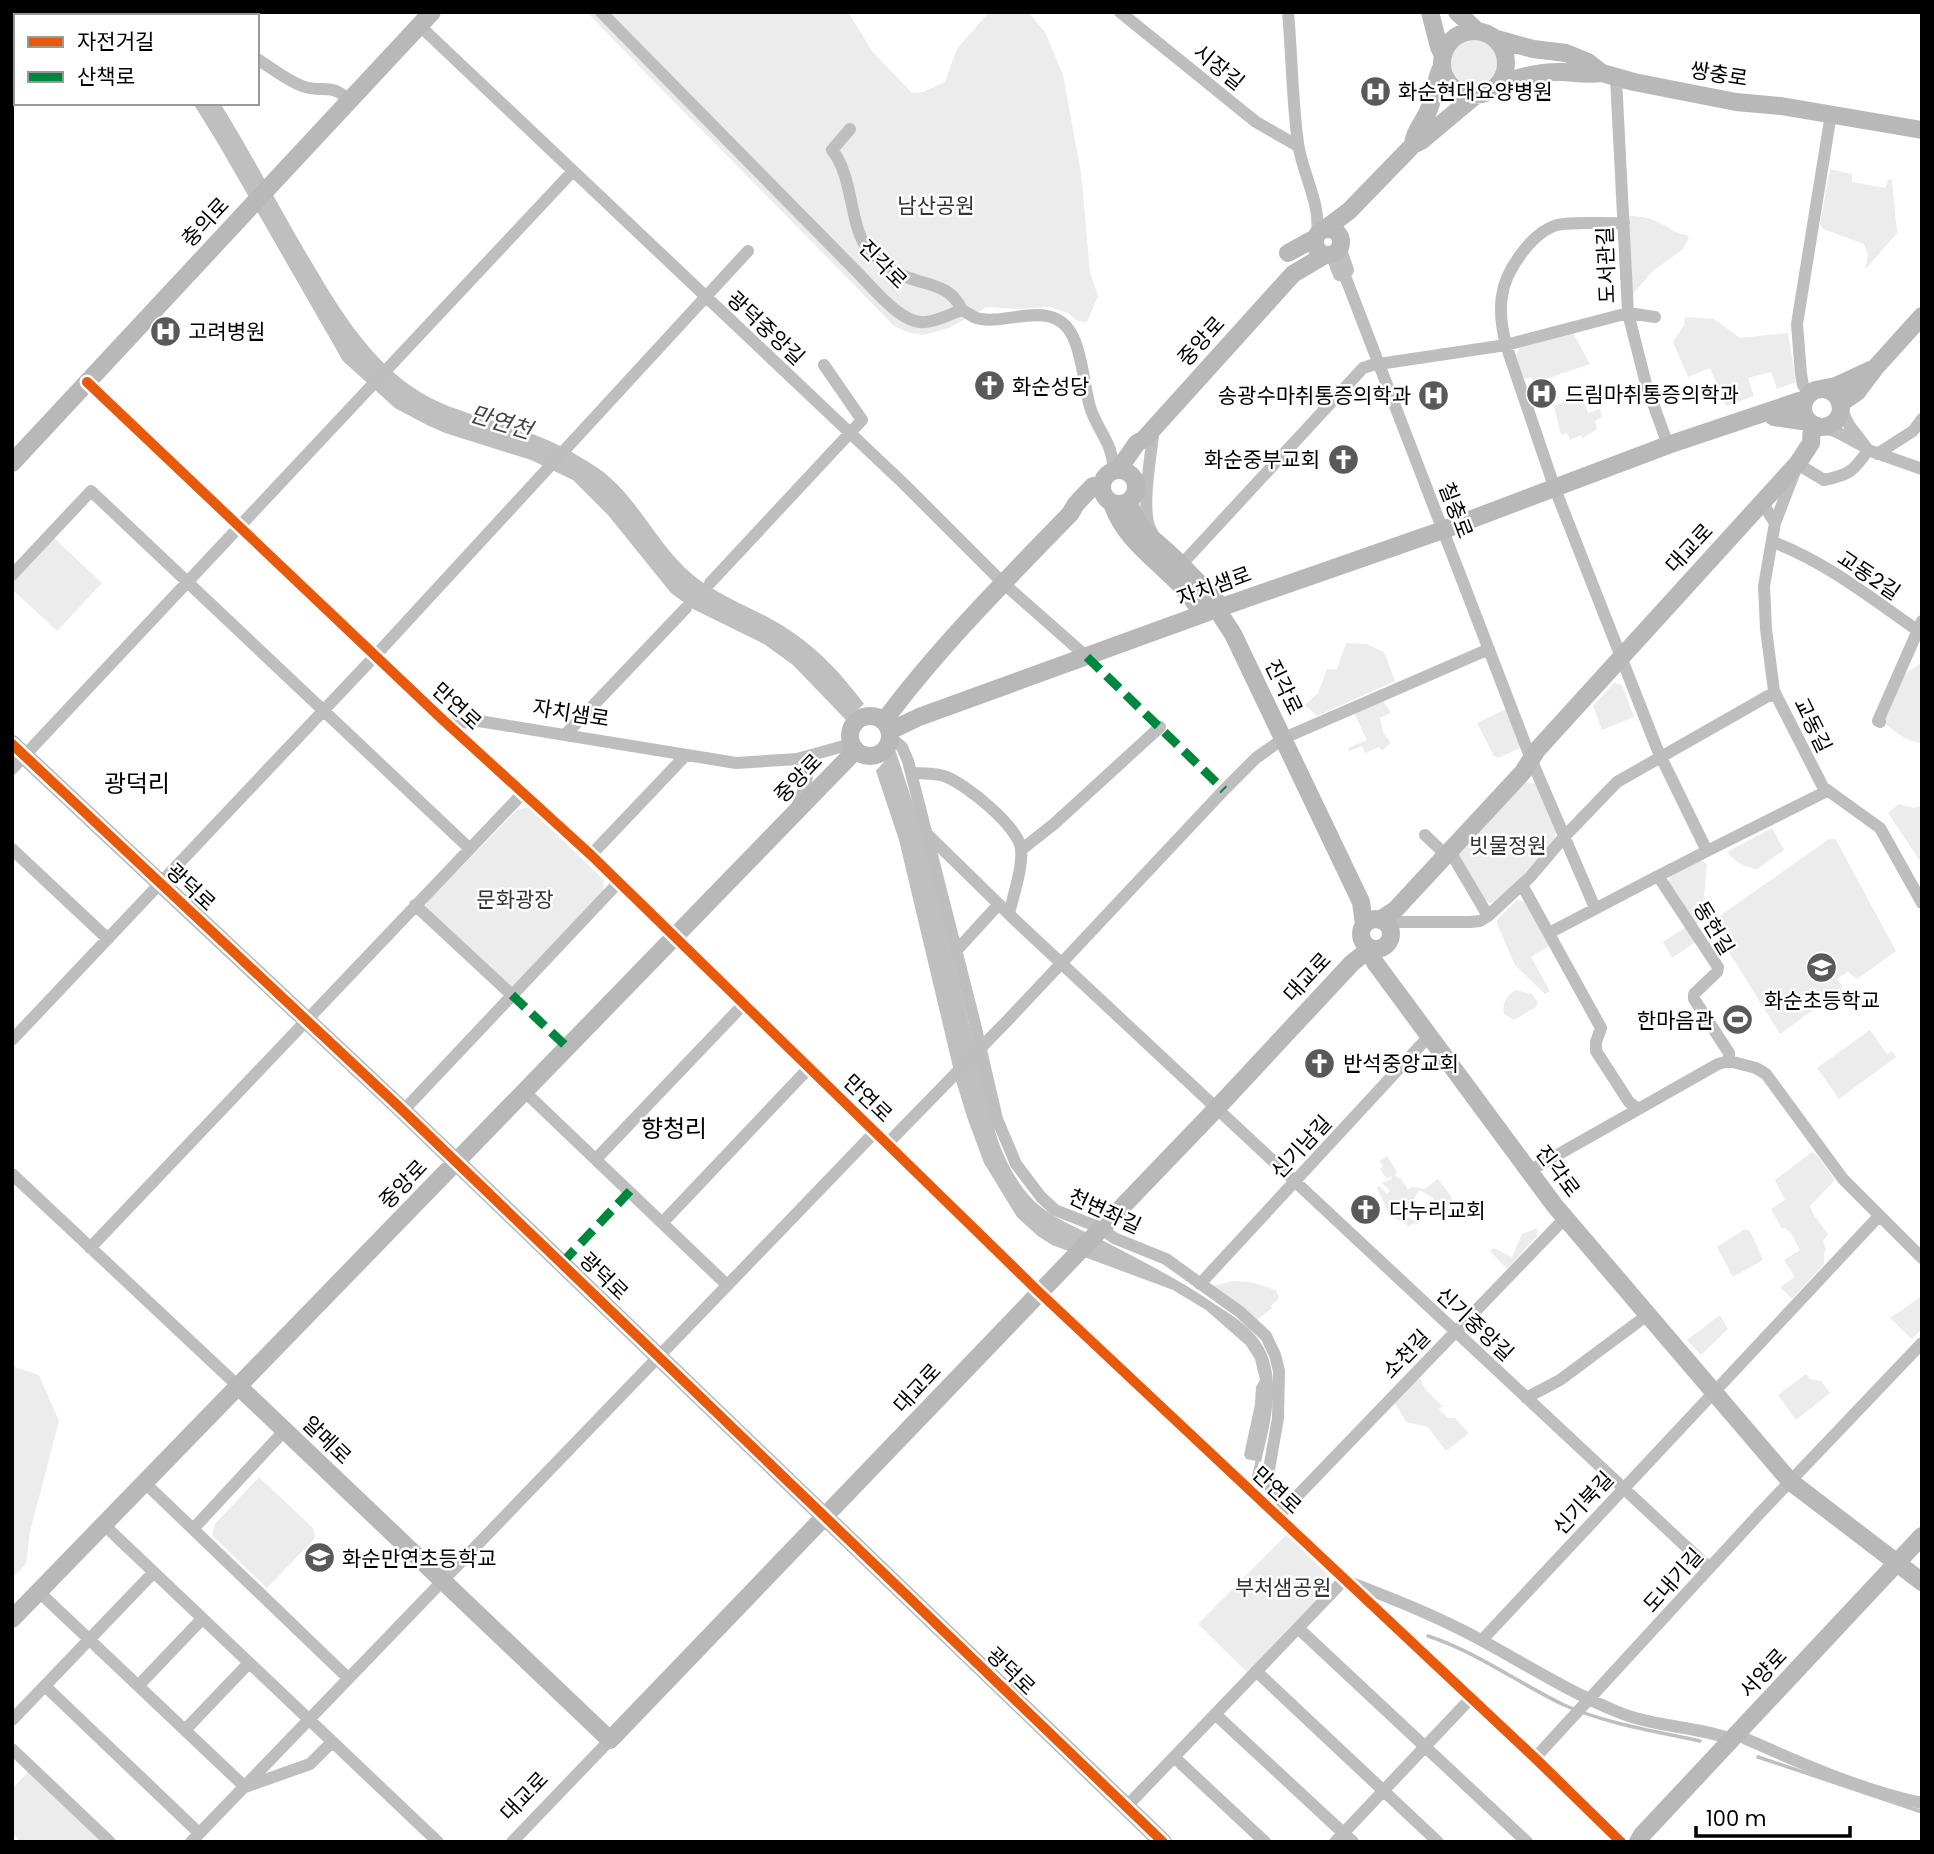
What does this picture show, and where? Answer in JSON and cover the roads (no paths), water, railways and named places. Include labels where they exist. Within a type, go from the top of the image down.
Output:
[{"type":"street","name":"진각로","points":[[601,12],[898,311],[915,322],[922,323],[962,310]]},
{"type":"street","name":"시장길","points":[[1120,12],[1256,122],[1298,146]]},
{"type":"street","points":[[1288,12],[1298,146],[1324,235]]},
{"type":"street","points":[[1430,12],[1440,67],[1453,87],[1463,93],[1476,95]]},
{"type":"street","points":[[1324,235],[1413,145],[1476,95],[1495,88],[1506,71],[1507,60],[1500,44],[1486,33],[1475,30],[1457,12]]},
{"type":"street","name":"충의로","points":[[12,463],[426,19]]},
{"type":"street","name":"광덕중앙길","points":[[426,19],[573,171],[850,433],[1003,583],[1087,657]]},
{"type":"street","points":[[1413,145],[1414,135],[1430,106],[1440,67],[1455,37],[1475,30]]},
{"type":"street","points":[[1436,36],[1432,73],[1440,67]]},
{"type":"street","name":"쌍충로","points":[[1500,44],[1566,53],[1609,75]]},
{"type":"street","points":[[259,60],[293,81],[307,87],[336,90],[350,101]]},
{"type":"street","name":"쌍충로","points":[[1495,88],[1510,80],[1543,72],[1609,75],[1736,102],[1831,114],[1922,130]]},
{"type":"street","name":"도서관길","points":[[1609,75],[1624,223],[1628,313],[1646,384],[1668,445]]},
{"type":"street","points":[[1811,394],[1803,385],[1798,351],[1799,313],[1831,114]]},
{"type":"street","points":[[850,129],[832,150],[837,156],[852,197],[863,242],[875,256],[896,272],[907,278],[943,288],[952,294],[962,310],[976,318],[1042,315],[1058,320],[1070,332],[1077,345],[1091,410],[1114,458],[1115,471]]},
{"type":"street","points":[[16,757],[187,583],[573,171]]},
{"type":"street","points":[[1324,235],[1330,215],[1349,211]]},
{"type":"street","points":[[1624,223],[1557,225],[1530,242],[1502,292],[1501,322],[1506,345],[1555,488],[1661,758],[1707,851]]},
{"type":"street","name":"중앙로","points":[[1115,471],[1292,265],[1324,235]]},
{"type":"street","name":"칠충로","points":[[1324,235],[1339,275],[1345,276],[1380,364],[1531,759]]},
{"type":"street","points":[[12,1040],[563,455],[748,251]]},
{"type":"street","points":[[1149,433],[1146,515],[1150,530],[1175,559],[1363,368],[1506,345],[1628,313],[1655,317]]},
{"type":"street","points":[[1811,394],[1875,368],[1922,316]]},
{"type":"street","points":[[710,583],[862,420],[824,365]]},
{"type":"street","name":"대교로","points":[[1815,425],[1835,422],[1840,406],[1857,392],[1875,368]]},
{"type":"street","name":"만연로","points":[[87,382],[375,656],[591,855],[1040,1292],[1621,1842]]},
{"type":"street","points":[[1811,394],[1830,391],[1870,450]]},
{"type":"street","name":"자치샘로","points":[[888,730],[1811,394]]},
{"type":"street","name":"대교로","points":[[1811,394],[1803,410],[1815,425]]},
{"type":"street","points":[[1767,412],[1774,417],[1837,432],[1870,450],[1922,469]]},
{"type":"street","points":[[1799,464],[1824,480],[1844,476],[1858,465],[1870,450],[1913,431],[1922,419]]},
{"type":"street","name":"대교로","points":[[512,1842],[826,1518],[1352,963],[1352,957],[1379,931],[1523,772],[1531,759],[1621,656],[1799,464],[1811,443],[1815,425]]},
{"type":"street","name":"중앙로","points":[[1134,478],[1134,470],[1149,433]]},
{"type":"street","name":"교동길","points":[[1799,464],[1775,523],[1765,586],[1771,678],[1776,695],[1818,780],[1826,791],[1881,828],[1922,903]]},
{"type":"street","points":[[888,730],[872,715],[857,720],[850,733],[853,747],[867,756],[885,749],[888,730],[905,692],[1093,486],[1112,498],[1136,493],[1134,478],[1127,472],[1115,471],[1105,478],[1112,498]]},
{"type":"street","points":[[13,572],[91,491],[469,848]]},
{"type":"street","name":"진각로","points":[[1112,498],[1133,514],[1143,530],[1175,559],[1233,634],[1379,931],[1380,967],[1529,1171],[1646,1316],[1791,1482],[1922,1582]]},
{"type":"street","name":"진각로","points":[[1112,498],[1121,526],[1192,599],[1213,610]]},
{"type":"street","points":[[1762,502],[1775,523]]},
{"type":"street","name":"교동2길","points":[[1773,542],[1801,553],[1919,626],[1917,648],[1878,721],[1880,722]]},
{"type":"street","points":[[565,735],[686,608]]},
{"type":"street","points":[[888,1143],[1256,758],[1284,738],[1489,649]]},
{"type":"street","points":[[905,692],[907,707],[919,718]]},
{"type":"street","points":[[1364,903],[1382,909],[1379,931],[1480,921],[1522,885],[1617,782],[1768,696],[1776,695]]},
{"type":"street","name":"자치샘로","points":[[448,724],[479,721],[736,762],[761,763],[802,758],[853,747]]},
{"type":"street","points":[[1021,850],[1054,824],[1160,727]]},
{"type":"street","name":"천변좌길","points":[[888,730],[902,747],[911,773],[997,1119],[1022,1174],[1055,1210],[1114,1238],[1159,1255],[1254,1323],[1266,1336],[1279,1371],[1280,1397],[1268,1475],[1277,1517]]},
{"type":"street","name":"중앙로","points":[[12,1619],[794,815],[853,747]]},
{"type":"street","points":[[591,855],[686,755]]},
{"type":"street","name":"광덕로","points":[[16,757],[160,884],[403,1111],[1163,1842]]},
{"type":"street","points":[[794,815],[807,773],[807,765],[802,758]]},
{"type":"street","points":[[1531,759],[1595,908]]},
{"type":"street","points":[[911,773],[943,776],[966,787],[1012,831],[1021,850],[1009,914]]},
{"type":"street","points":[[1549,933],[1826,791]]},
{"type":"street","points":[[90,1248],[305,1019],[523,793]]},
{"type":"street","name":"신기중앙길","points":[[927,834],[1009,914],[1709,1569]]},
{"type":"street","points":[[1425,835],[1446,855],[1454,858],[1488,916]]},
{"type":"street","points":[[12,849],[108,939]]},
{"type":"street","name":"동헌길","points":[[1658,876],[1718,967],[1717,972],[1693,994],[1729,1053],[1729,1060]]},
{"type":"street","points":[[403,1111],[619,882]]},
{"type":"street","points":[[1522,885],[1601,1028],[1595,1042],[1596,1051],[1629,1102],[1638,1109]]},
{"type":"street","points":[[957,951],[999,904]]},
{"type":"street","points":[[415,905],[512,995]]},
{"type":"street","points":[[1352,963],[1380,967]]},
{"type":"street","points":[[596,1159],[743,1005]]},
{"type":"street","name":"신기남길","points":[[1199,1283],[1430,1035]]},
{"type":"street","points":[[1529,1171],[1729,1060],[1766,1074],[1843,1179],[1922,1258]]},
{"type":"street","points":[[663,1222],[809,1068]]},
{"type":"street","points":[[526,1092],[727,1285]]},
{"type":"street","points":[[45,1686],[195,1837],[875,1132]]},
{"type":"street","name":"알메로","points":[[12,1174],[610,1740]]},
{"type":"street","points":[[1712,1392],[1879,1216]]},
{"type":"street","name":"소천길","points":[[1277,1517],[1565,1218]]},
{"type":"street","points":[[1526,1398],[1560,1380],[1646,1316]]},
{"type":"street","points":[[1791,1482],[1922,1343]]},
{"type":"street","name":"신기북길","points":[[1482,1640],[1712,1392]]},
{"type":"street","points":[[194,1528],[284,1431]]},
{"type":"street","points":[[144,1482],[348,1678]]},
{"type":"street","name":"도내기길","points":[[1535,1758],[1791,1482]]},
{"type":"street","points":[[103,1524],[438,1842]]},
{"type":"street","name":"서양로","points":[[1649,1842],[1739,1739],[1901,1566],[1922,1536]]},
{"type":"street","name":"서양로","points":[[1901,1566],[1922,1552]]},
{"type":"street","points":[[12,1720],[153,1573]]},
{"type":"street","points":[[1126,1807],[1344,1580],[1423,1611],[1482,1640],[1587,1702],[1635,1718],[1739,1739],[1873,1789],[1922,1803]]},
{"type":"street","points":[[38,1591],[245,1787]]},
{"type":"street","points":[[139,1685],[202,1619]]},
{"type":"street","points":[[1298,1628],[1527,1842]]},
{"type":"street","points":[[186,1730],[249,1663]]},
{"type":"street","points":[[1256,1671],[1438,1842]]},
{"type":"street","points":[[1215,1714],[1344,1839],[1384,1790],[1471,1698]]},
{"type":"street","name":"서양로","points":[[1638,1842],[1739,1739]]},
{"type":"street","points":[[245,1787],[310,1765],[332,1742]]},
{"type":"street","points":[[12,1749],[110,1842]]},
{"type":"street","points":[[1174,1757],[1265,1842]]},
{"type":"waterway","points":[[1253,1480],[1258,1458]]},
{"type":"waterway","points":[[1428,1636],[1463,1650],[1580,1712],[1700,1741]]},
{"type":"waterway","points":[[1758,1757],[1922,1812]]},
{"type":"place","name":"화순현대요양병원","points":[[1375,91]]},
{"type":"place","name":"고려병원","points":[[165,331]]},
{"type":"place","name":"화순성당","points":[[989,386]]},
{"type":"place","name":"드림마취통증의학과","points":[[1542,394]]},
{"type":"place","name":"송광수마취통증의학과","points":[[1434,395]]},
{"type":"place","name":"화순중부교회","points":[[1343,459]]},
{"type":"place","name":"화순초등학교","points":[[1822,968]]},
{"type":"place","name":"한마음관","points":[[1737,1020]]},
{"type":"place","name":"반석중앙교회","points":[[1320,1063]]},
{"type":"place","name":"다누리교회","points":[[1366,1210]]},
{"type":"place","name":"화순만연초등학교","points":[[319,1558]]},
{"type":"district","name":"광덕리","points":[[137,783]]},
{"type":"district","name":"향청리","points":[[674,1128]]},
{"type":"park label","name":"남산공원","points":[[936,205]]},
{"type":"park label","name":"빗물정원","points":[[1508,845]]},
{"type":"park label","name":"문화광장","points":[[515,899]]},
{"type":"park label","name":"부처샘공원","points":[[1283,1587]]},
{"type":"water label","name":"만연천","points":[[501,422]]}]
